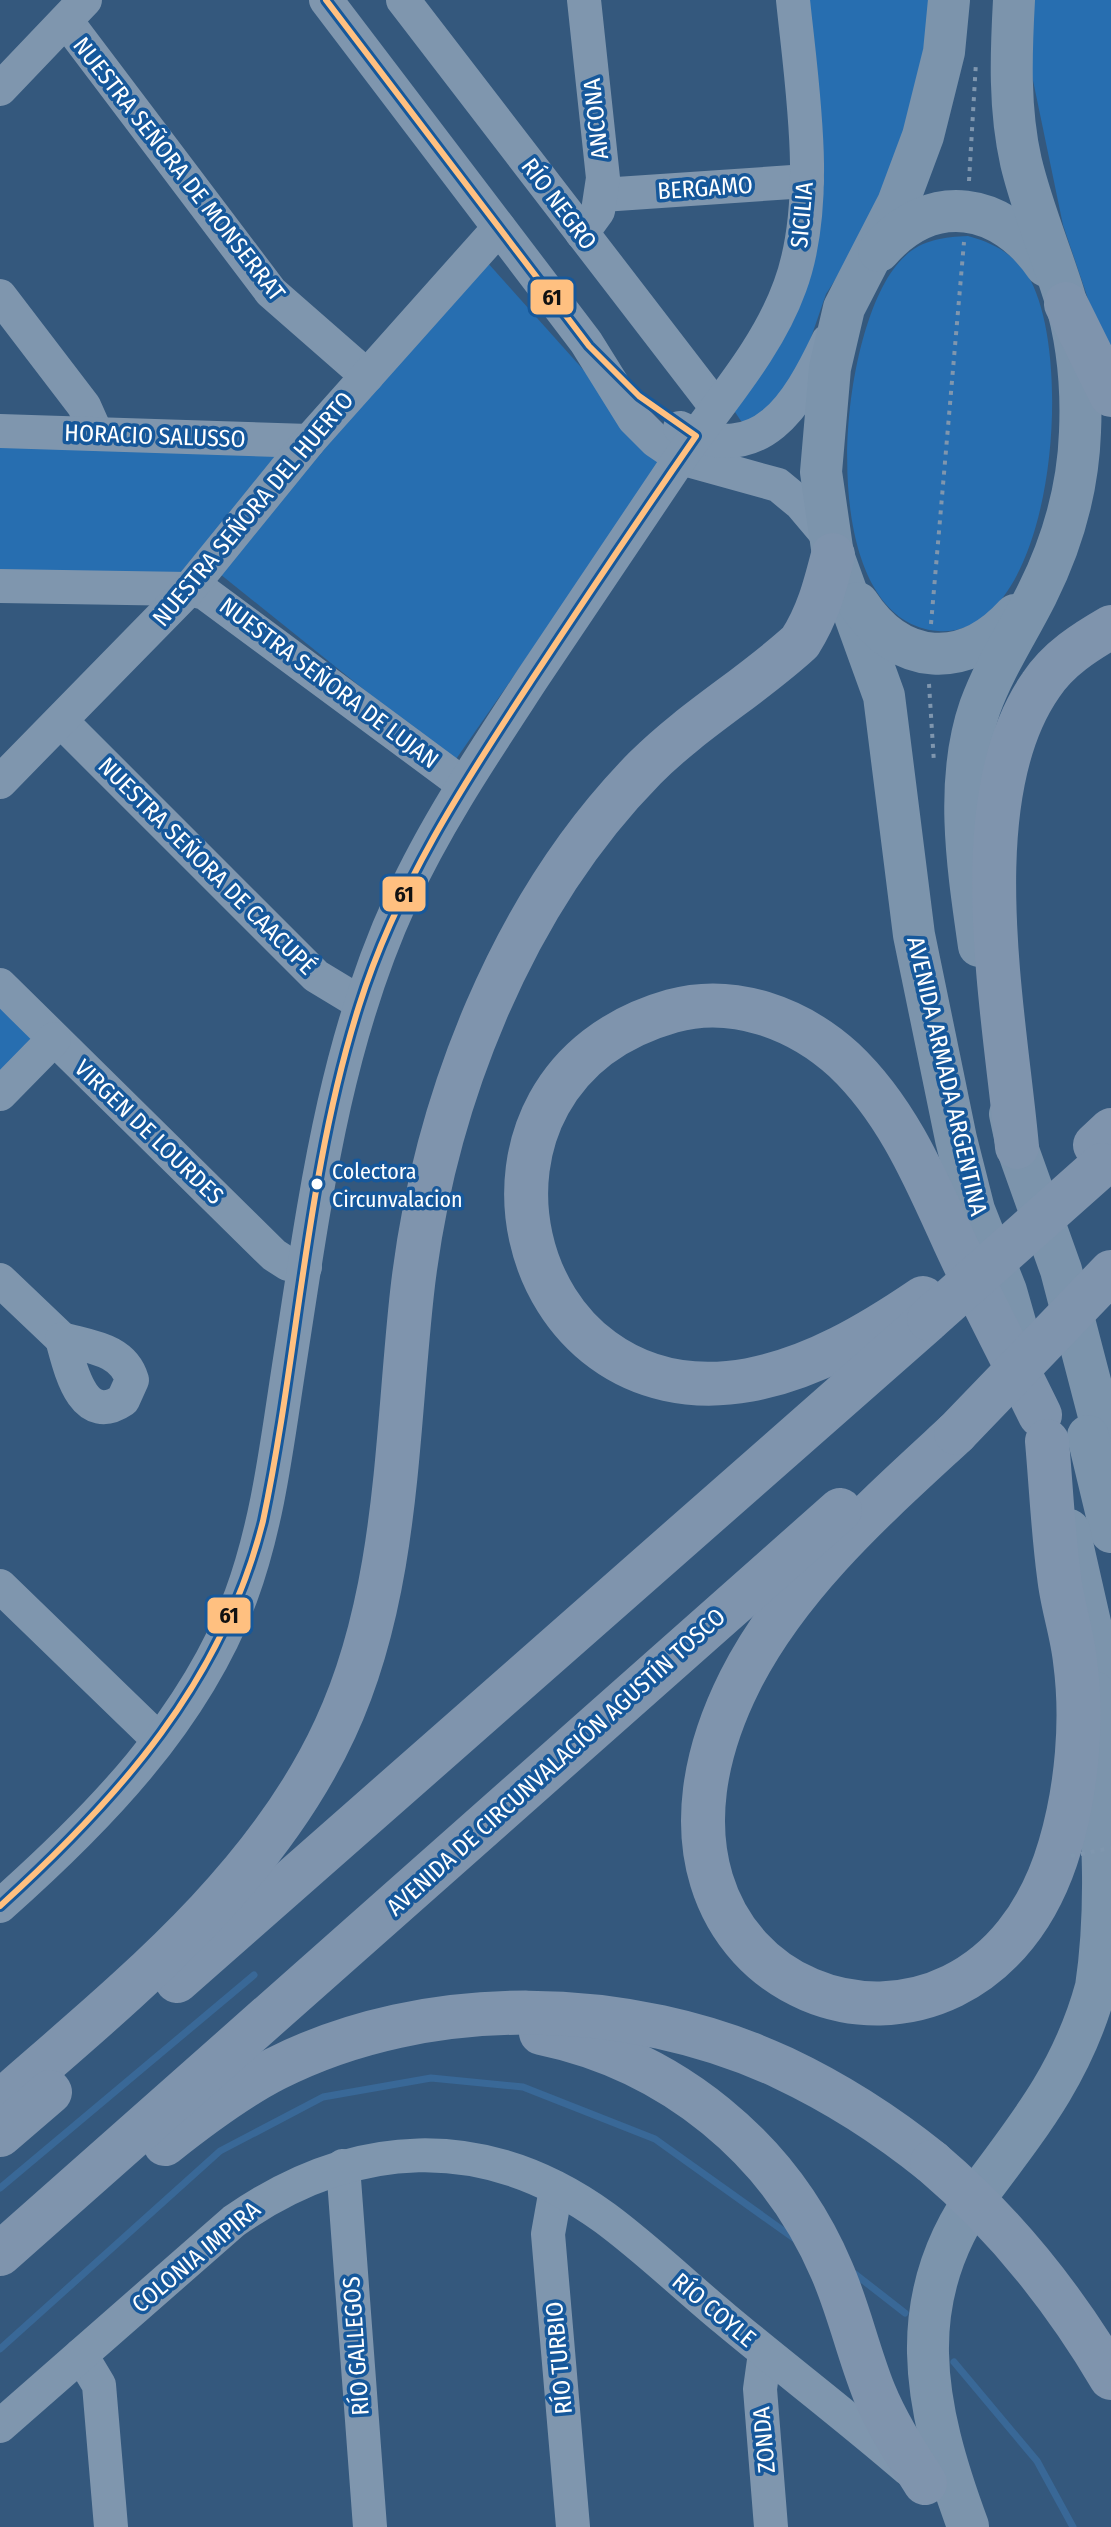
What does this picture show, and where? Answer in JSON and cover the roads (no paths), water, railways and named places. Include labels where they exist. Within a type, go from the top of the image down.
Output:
[{"type":"highway","points":[[1065,298],[1111,395]]},
{"type":"highway","points":[[0,2102],[218,1902],[267,1843],[314,1771],[359,1668],[374,1610],[390,1516],[423,1224],[461,1082],[487,1013],[517,947],[575,852],[608,809],[676,738],[800,642],[818,609],[833,555]]},
{"type":"highway","points":[[1017,1147],[995,922],[1003,777],[1011,745],[1042,683],[1079,646],[1111,627]]},
{"type":"highway","points":[[926,1309],[795,1368],[748,1380],[711,1383],[671,1379],[638,1369],[612,1355],[572,1321],[555,1299],[531,1248],[524,1192],[538,1124],[559,1086],[579,1063],[604,1042],[654,1016],[714,1005],[745,1008],[795,1026],[843,1060],[881,1102],[900,1132],[933,1190],[1044,1428],[1059,1579],[1076,1662],[1078,1705],[1074,1781],[1059,1849],[1035,1904],[1017,1930],[974,1972],[925,1997],[898,2003],[850,2002],[800,1987],[757,1957],[736,1934],[717,1898],[705,1853],[704,1800],[708,1773],[721,1724],[741,1679],[783,1614],[842,1542],[953,1423]]},
{"type":"highway","points":[[0,2135],[926,1309],[1014,1243],[1105,1149]]},
{"type":"highway","name":"AVENIDA DE CIRCUNVALACIÓN AGUSTÍN TOSCO","points":[[0,2254],[953,1423],[1111,1271]]},
{"type":"highway","points":[[0,2284],[159,2148],[237,2091],[274,2069],[352,2038],[427,2022],[495,2014],[549,2014],[603,2019],[697,2037],[781,2067],[881,2123],[932,2162],[1021,2249],[1072,2315],[1111,2378]]},
{"type":"highway","points":[[427,2022],[522,2028],[586,2044],[642,2067],[672,2084],[743,2139],[784,2186],[818,2240],[846,2308],[874,2392],[925,2483]]},
{"type":"main road","name":"AVENIDA ARMADA ARGENTINA","points":[[949,0],[944,52],[923,136],[898,203],[848,298],[822,424],[821,472],[833,555],[884,696],[914,935],[956,1139],[974,1210],[1006,1291],[1044,1428],[1111,1715]]},
{"type":"main road","name":"AVENIDA ARMADA ARGENTINA","points":[[1014,0],[1013,120],[1032,202],[1065,298],[1081,399],[1079,458],[1069,515],[1049,569],[989,685],[972,735],[966,800],[976,927],[998,1060],[1017,1147],[1061,1270],[1111,1462]]},
{"type":"main road","name":"AVENIDA ARMADA ARGENTINA","points":[[848,298],[870,261],[903,228],[924,217],[967,210],[1009,226],[1029,244],[1065,298]]},
{"type":"main road","name":"AVENIDA ARMADA ARGENTINA","points":[[833,555],[870,620],[886,636],[928,653],[947,655],[971,650],[994,637],[1014,617],[1049,569]]},
{"type":"main road","points":[[1061,1270],[1075,1386],[1111,1532]]},
{"type":"main road","points":[[968,2527],[937,2439],[930,2406],[926,2347],[930,2314],[939,2276],[963,2220],[1043,2110],[1066,2067],[1083,2029],[1102,1962],[1110,1857],[1095,1714],[1090,1619]]},
{"type":"street","points":[[326,0],[586,342],[634,419],[656,441],[688,447],[778,485],[801,504],[833,555]]},
{"type":"street","name":"RÍO NEGRO","points":[[403,0],[716,407]]},
{"type":"street","name":"ANCONA","points":[[582,233],[598,211],[602,195],[584,0]]},
{"type":"street","name":"SICILIA","points":[[0,1906],[99,1814],[159,1740],[220,1643],[241,1597],[258,1541],[274,1467],[331,1104],[359,1002],[403,896],[463,784],[688,447],[755,355],[790,287],[804,230],[807,181],[793,0]]},
{"type":"street","points":[[0,89],[76,11]]},
{"type":"street","name":"NUESTRA SEÑORA DE MONSERRAT","points":[[76,11],[271,292],[367,376]]},
{"type":"street","name":"BERGAMO","points":[[602,195],[807,181]]},
{"type":"street","name":"NUESTRA SEÑORA DEL HUERTO","points":[[0,782],[189,589],[309,441],[499,228]]},
{"type":"street","points":[[0,296],[84,406],[96,433]]},
{"type":"street","points":[[688,447],[735,440],[762,431],[787,412],[805,390],[848,298]]},
{"type":"street","name":"HORACIO SALUSSO","points":[[0,431],[309,441]]},
{"type":"street","name":"NUESTRA SEÑORA DE LUJAN","points":[[0,586],[189,589],[216,598],[463,784]]},
{"type":"street","name":"NUESTRA SEÑORA DE CAACUPÉ","points":[[61,721],[316,976],[359,1002]]},
{"type":"street","name":"VIRGEN DE LOURDES","points":[[0,985],[274,1255],[288,1264],[305,1267]]},
{"type":"street","points":[[0,1094],[54,1039]]},
{"type":"street","points":[[0,1280],[62,1339]]},
{"type":"street","points":[[0,1586],[159,1740]]},
{"type":"street","name":"RÍO COYLE","points":[[426,2154],[499,2168],[556,2189],[604,2218],[925,2483],[968,2527]]},
{"type":"street","name":"COLONIA IMPIRA","points":[[0,2426],[234,2221],[299,2181],[389,2155],[426,2154]]},
{"type":"street","name":"RÍO GALLEGOS","points":[[343,2166],[370,2527]]},
{"type":"street","name":"RÍO TURBIO","points":[[556,2189],[548,2234],[573,2527]]},
{"type":"street","name":"ZONDA","points":[[765,2353],[760,2389],[771,2527]]},
{"type":"street","points":[[81,2355],[99,2385],[111,2527]]},
{"type":"waterway","points":[[0,2188],[254,1975]]},
{"type":"waterway","points":[[0,2349],[220,2151],[323,2097],[431,2078],[523,2087],[655,2139],[795,2239]]},
{"type":"waterway","points":[[855,2274],[905,2313]]},
{"type":"waterway","points":[[954,2362],[1037,2461],[1073,2527]]},
{"type":"place","name":"Colectora Circunvalacion","points":[[317,1184]]}]
